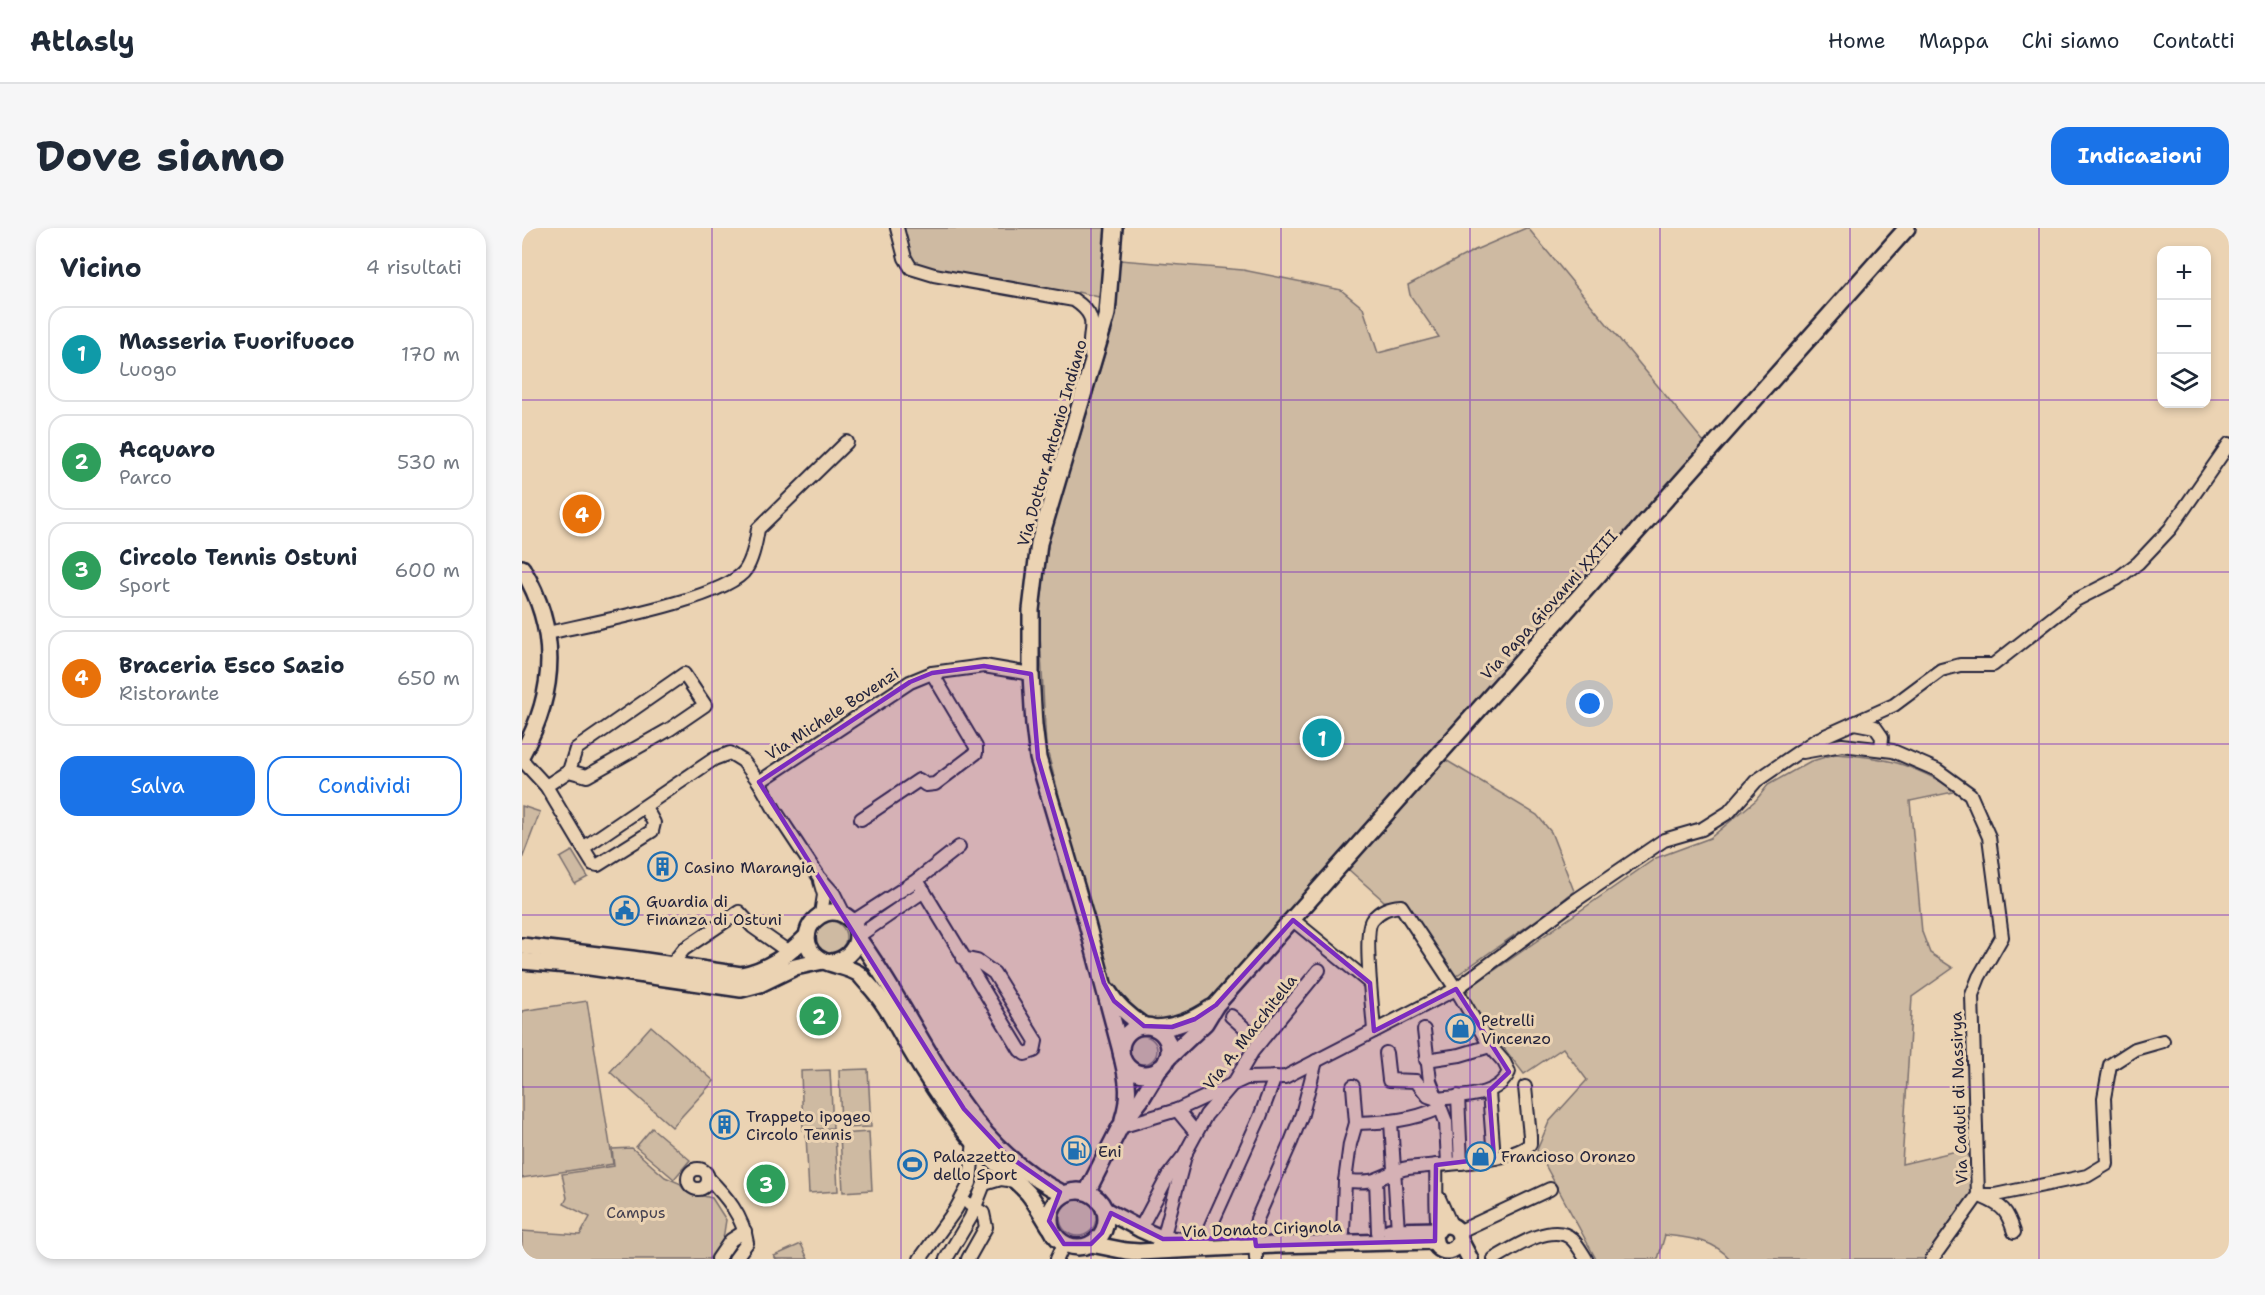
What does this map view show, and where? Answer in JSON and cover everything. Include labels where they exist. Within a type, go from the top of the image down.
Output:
[{"type":"main road","name":"Via Dottor Antonio Indiano","points":[[1114,228],[1107,314],[1039,543],[1031,610],[1031,674],[1038,758],[1104,983],[1122,1056]]},
{"type":"main road","name":"Via Papa Giovanni XXIII","points":[[1120,1127],[1164,1064],[1205,1023],[1216,1005],[1907,228]]},
{"type":"main road","points":[[522,568],[533,586],[548,633],[550,667],[541,710],[522,754]]},
{"type":"main road","points":[[522,946],[741,975],[756,972],[790,953],[807,936],[811,923],[821,914],[829,912],[849,919],[857,937],[964,1109],[1006,1155],[1040,1182],[1064,1194]]},
{"type":"main road","points":[[807,936],[811,951],[859,974],[880,997],[926,1074],[962,1128],[1029,1194],[1050,1227],[1058,1239],[1073,1247],[1091,1244],[1102,1233],[1107,1217],[1101,1202],[1087,1192],[1071,1191],[1064,1194],[1051,1208],[1050,1227]]},
{"type":"main road","points":[[522,961],[590,967],[741,989],[760,984],[795,967],[847,957],[852,952],[857,937]]},
{"type":"main road","name":"Via Dottor Antonio Indiano","points":[[1104,983],[1114,1001],[1129,1016],[1150,1027]]},
{"type":"main road","name":"Via Papa Giovanni XXIII","points":[[1150,1027],[1172,1027],[1195,1019],[1216,1005]]},
{"type":"main road","points":[[1150,1027],[1166,1038],[1168,1045],[1164,1064],[1154,1072],[1140,1073],[1128,1067],[1122,1056],[1121,1043],[1130,1031],[1150,1027]]},
{"type":"main road","name":"Via Papa Giovanni XXIII","points":[[1087,1192],[1120,1127],[1128,1104],[1128,1085],[1122,1056]]},
{"type":"main road","name":"Via Donato Cirignola","points":[[1105,1210],[1163,1239],[1256,1247],[1448,1240]]},
{"type":"main road","name":"Via Donato Cirignola","points":[[1091,1244],[1139,1255],[1178,1255],[1256,1247],[1343,1233],[1398,1231],[1448,1240]]},
{"type":"main road","points":[[1448,1240],[1470,1259]]},
{"type":"street","points":[[897,228],[910,268],[934,275],[1074,300],[1088,309],[1092,323],[1090,352],[1094,362]]},
{"type":"street","points":[[548,633],[692,599],[728,584],[746,571],[756,545],[758,529],[847,442]]},
{"type":"street","points":[[1120,1127],[1177,1110],[1246,1078],[1285,1077],[1456,989],[1576,900],[1664,840],[1702,829],[1729,812],[1756,781],[1816,740],[1894,705],[1941,670],[1960,665],[1993,665],[2074,601],[2117,579],[2138,563],[2170,529],[2229,444]]},
{"type":"street","name":"Via Michele Bovenzi","points":[[759,782],[910,682],[932,673],[984,666],[1031,674]]},
{"type":"street","points":[[861,819],[919,780],[926,785],[935,784],[976,753],[976,747],[932,673]]},
{"type":"street","points":[[546,786],[569,771],[576,749],[684,674],[705,705],[670,729],[587,776],[569,771]]},
{"type":"street","points":[[1854,723],[1875,728],[1882,737],[1881,749]]},
{"type":"street","points":[[1837,731],[1842,744]]},
{"type":"street","name":"Via Caduti di Nassirya","points":[[1799,753],[1842,744],[1893,751],[1937,770],[1970,794],[1989,837],[2002,937],[1979,977],[1972,995],[1978,1196],[1932,1259]]},
{"type":"street","points":[[583,848],[714,759],[730,753],[743,761],[759,782],[776,812],[849,919],[921,886]]},
{"type":"street","points":[[522,760],[546,786],[593,864],[598,865],[652,831],[654,823],[645,807]]},
{"type":"street","points":[[857,937],[921,886],[959,847]]},
{"type":"street","points":[[819,877],[824,896],[821,914]]},
{"type":"street","points":[[921,886],[963,958],[1020,1050],[1024,1054],[1034,1051],[1036,1041],[994,973],[977,961],[963,958]]},
{"type":"street","points":[[1356,1123],[1391,1122],[1420,1117],[1438,1104],[1458,1096],[1489,1092],[1505,1080],[1509,1072],[1401,906],[1387,908],[1371,921],[1369,932],[1370,983],[1374,1031]]},
{"type":"street","points":[[671,965],[684,949],[739,912],[753,927],[790,953]]},
{"type":"street","points":[[1293,920],[1370,983]]},
{"type":"street","name":"Via A. Macchitella","points":[[1186,1152],[1206,1115],[1231,1085],[1260,1042],[1319,970]]},
{"type":"street","points":[[1231,1016],[1260,1042]]},
{"type":"street","points":[[1424,1030],[1430,1081],[1446,1122],[1436,1211],[1448,1240],[1550,1189]]},
{"type":"street","points":[[1978,1196],[1995,1195],[2087,1176],[2107,1164],[2104,1098],[2110,1065],[2135,1049],[2163,1041]]},
{"type":"street","points":[[1426,1060],[1460,1055],[1490,1046]]},
{"type":"street","points":[[1386,1053],[1389,1080],[1416,1081],[1438,1104]]},
{"type":"street","points":[[1256,1247],[1257,1219],[1302,1114],[1316,1061]]},
{"type":"street","points":[[1204,1241],[1275,1077]]},
{"type":"street","points":[[1343,1233],[1345,1181],[1350,1144],[1356,1123],[1353,1086]]},
{"type":"street","points":[[1345,1181],[1376,1180],[1394,1171],[1494,1158],[1526,1148],[1530,1144],[1526,1087]]},
{"type":"street","points":[[1489,1092],[1494,1158]]},
{"type":"street","points":[[1458,1096],[1461,1162]]},
{"type":"street","points":[[1177,1110],[1196,1133]]},
{"type":"street","points":[[1391,1122],[1398,1231]]},
{"type":"street","points":[[920,1259],[962,1199],[970,1183],[974,1140]]},
{"type":"street","points":[[1140,1229],[1168,1176],[1186,1152]]},
{"type":"street","points":[[1163,1239],[1186,1152]]},
{"type":"street","points":[[708,1178],[735,1210],[745,1232],[747,1244],[735,1259]]},
{"type":"street","points":[[946,1259],[975,1208],[984,1184],[1001,1179],[1015,1181]]},
{"type":"street","points":[[1376,1180],[1378,1232]]},
{"type":"street","points":[[1978,1196],[2001,1205],[2009,1217],[2014,1233]]},
{"type":"street","points":[[962,1199],[983,1213],[986,1227],[968,1259]]},
{"type":"street","points":[[718,1259],[731,1240],[745,1232]]},
{"type":"street","points":[[1494,1259],[1552,1232],[1563,1234],[1572,1240],[1586,1259]]},
{"type":"street","points":[[1057,1259],[1064,1244]]},
{"type":"highlighted area","points":[[984,666],[1031,674],[1038,758],[1104,983],[1114,1001],[1144,1026],[1172,1027],[1195,1019],[1216,1005],[1293,920],[1370,983],[1374,1031],[1456,989],[1509,1072],[1489,1091],[1494,1158],[1436,1165],[1435,1241],[1256,1246],[1255,1238],[1163,1239],[1111,1213],[1102,1233],[1091,1244],[1064,1244],[1049,1221],[1060,1192],[1007,1155],[964,1109],[759,782],[910,682],[932,673]]},
{"type":"green space","points":[[903,228],[1108,228],[1103,298],[1078,292],[1075,297],[914,269],[907,251]]},
{"type":"green space","points":[[1526,228],[1708,447],[1272,935],[1208,1000],[1188,1016],[1160,1022],[1130,1011],[1107,978],[1046,746],[1039,616],[1049,539],[1113,327],[1120,260],[1243,270],[1341,290],[1363,308],[1378,353],[1439,337],[1410,295],[1408,285],[1475,250]]},
{"type":"green space","points":[[1835,754],[1870,757],[1899,764],[1926,774],[1958,791],[1910,801],[1922,932],[1930,953],[1953,968],[1912,997],[1902,1164],[1965,1149],[1971,1160],[1973,1193],[1927,1259],[1730,1259],[1709,1243],[1665,1235],[1658,1259],[1596,1259],[1537,1150],[1549,1122],[1587,1080],[1563,1048],[1524,1074],[1465,998],[1469,988],[1656,858],[1710,838],[1756,800],[1768,785],[1809,762]]},
{"type":"green space","points":[[1444,759],[1537,815],[1551,832],[1574,891],[1453,978],[1400,902],[1384,901],[1348,869]]},
{"type":"green space","points":[[522,806],[540,812],[522,859]]},
{"type":"green space","points":[[572,851],[588,877],[575,884],[560,858]]},
{"type":"green space","points":[[830,921],[841,926],[846,937],[841,948],[830,953],[819,948],[814,937],[819,926]]},
{"type":"green space","points":[[587,1001],[613,1164],[522,1178],[522,1011]]},
{"type":"green space","points":[[651,1026],[714,1081],[672,1127],[610,1072]]},
{"type":"green space","points":[[1143,1036],[1153,1040],[1157,1050],[1153,1060],[1143,1064],[1133,1060],[1129,1050],[1133,1040]]},
{"type":"green space","points":[[868,1069],[871,1127],[841,1128],[839,1070]]},
{"type":"green space","points":[[830,1070],[833,1128],[803,1130],[801,1071]]},
{"type":"green space","points":[[652,1128],[690,1160],[674,1179],[636,1147]]},
{"type":"green space","points":[[869,1132],[872,1190],[843,1192],[840,1134]]},
{"type":"green space","points":[[835,1133],[838,1191],[809,1193],[806,1135]]},
{"type":"green space","name":"Campus","points":[[632,1148],[665,1177],[679,1183],[686,1192],[712,1198],[726,1220],[723,1239],[709,1259],[522,1259],[522,1231],[580,1235],[590,1217],[564,1204],[567,1198],[562,1174],[614,1166],[612,1149]]},
{"type":"green space","points":[[1078,1200],[1091,1205],[1096,1218],[1091,1231],[1078,1236],[1065,1231],[1060,1218],[1065,1205]]},
{"type":"green space","points":[[801,1244],[808,1259],[776,1259],[774,1256]]},
{"type":"place","name":"Braceria Esco Sazio","points":[[582,514]]},
{"type":"place","name":"Masseria Fuorifuoco","points":[[1322,738]]},
{"type":"place","name":"Casino Marangia","points":[[663,867]]},
{"type":"place","name":"Guardia di Finanza di Ostuni","points":[[625,910]]},
{"type":"place","name":"Acquaro","points":[[819,1016]]},
{"type":"place","name":"Petrelli Vincenzo","points":[[1460,1029]]},
{"type":"place","name":"Trappeto ipogeo Circolo Tennis","points":[[725,1125]]},
{"type":"place","name":"Eni","points":[[1077,1151]]},
{"type":"place","name":"Francioso Oronzo","points":[[1480,1156]]},
{"type":"place","name":"Palazzetto dello Sport","points":[[912,1165]]},
{"type":"place","name":"Circolo Tennis Ostuni","points":[[766,1184]]}]
